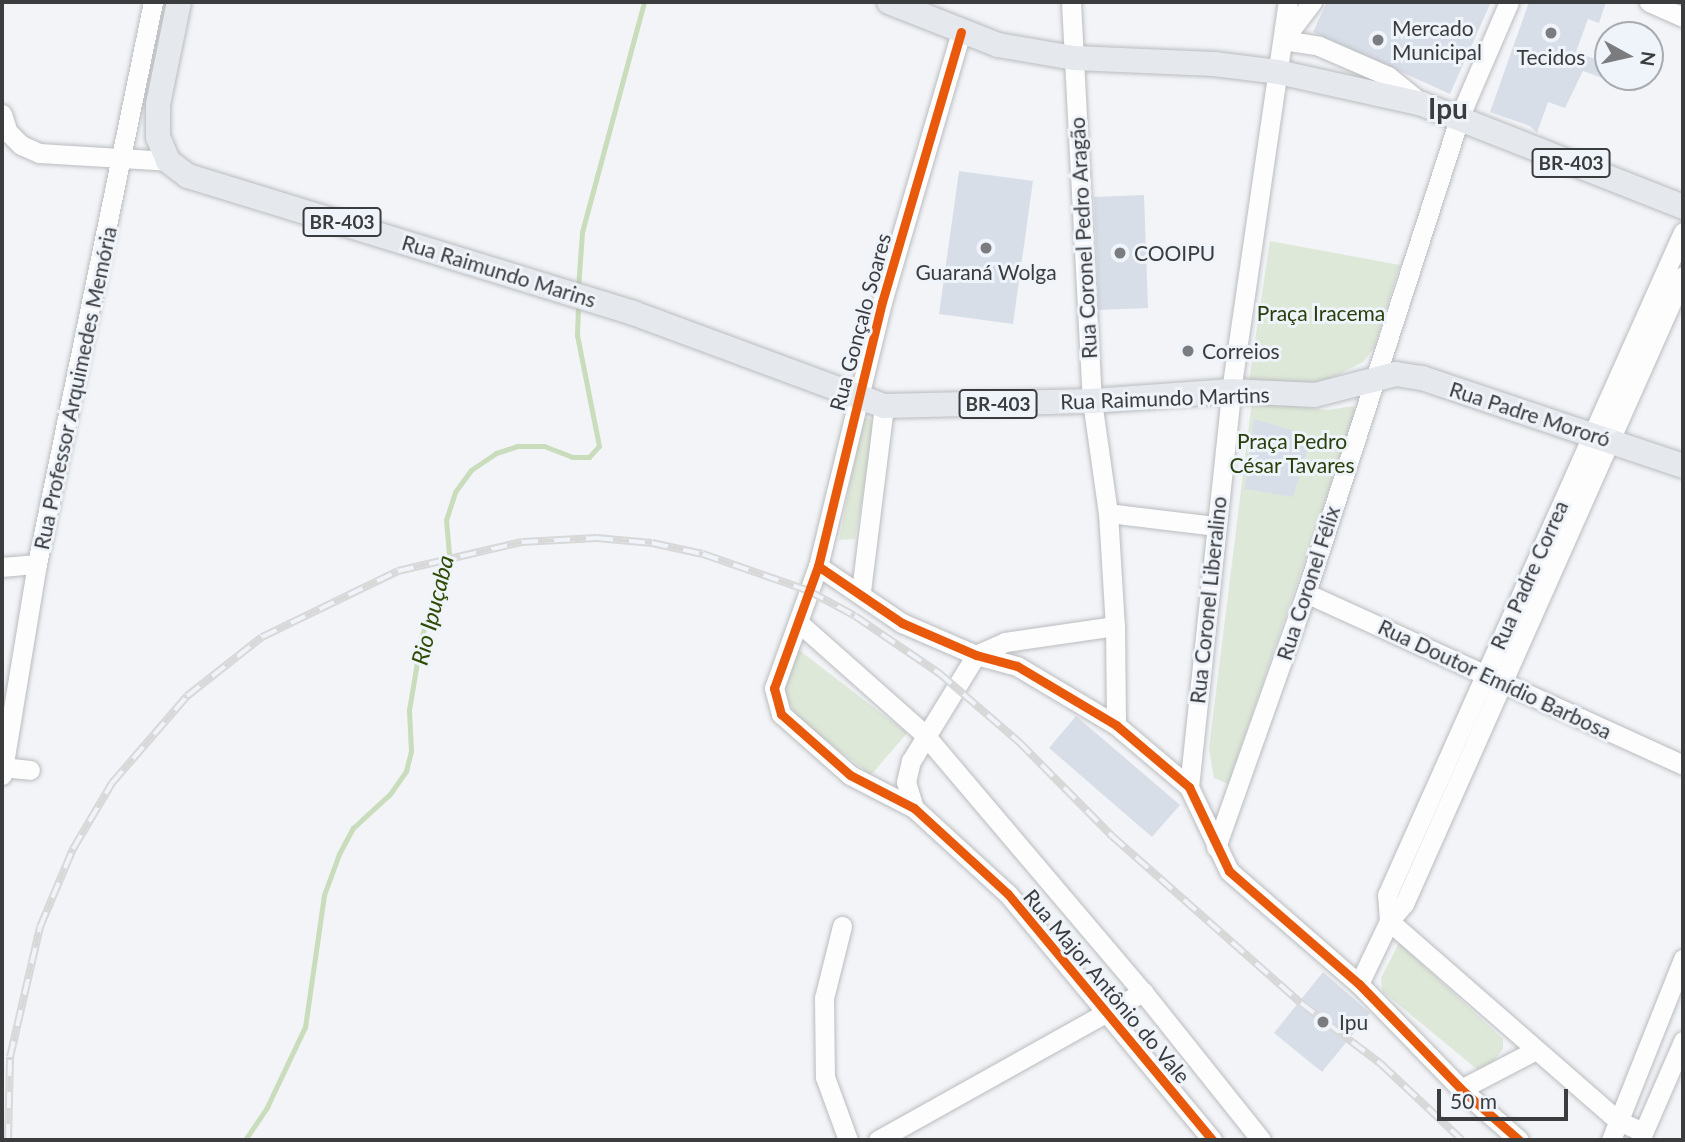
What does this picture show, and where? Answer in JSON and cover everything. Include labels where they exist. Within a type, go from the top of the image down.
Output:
[{"type":"main road","points":[[168,161],[158,137],[158,104],[179,2]]},
{"type":"main road","name":"BR-403","points":[[889,2],[998,45],[1074,58],[1213,64],[1278,72],[1423,104],[1683,207]]},
{"type":"main road","name":"Rua Raimundo Marins","points":[[168,161],[188,176],[633,313]]},
{"type":"main road","name":"Rua Raimundo Martins","points":[[633,313],[884,406],[1092,401],[1231,391],[1315,395],[1375,377]]},
{"type":"main road","name":"Rua Padre Mororó","points":[[1375,377],[1422,378],[1683,466]]},
{"type":"street","name":"Rua Professor Arquimedes Memória","points":[[2,775],[37,564],[124,156],[153,2]]},
{"type":"street","name":"Rua Coronel Pedro Aragão","points":[[1072,2],[1092,401],[1108,513],[1115,626],[1115,725]]},
{"type":"street","name":"Rua Coronel Liberalino","points":[[1189,786],[1214,526],[1231,391],[1288,2]]},
{"type":"street","name":"Rua Coronel Liberalino","points":[[1283,40],[1312,2]]},
{"type":"street","name":"Rua Coronel Félix","points":[[1216,847],[1306,593],[1459,118],[1509,2]]},
{"type":"street","points":[[1649,2],[1683,17]]},
{"type":"street","name":"Rua Gonçalo Soares","points":[[798,622],[818,566],[857,397],[961,32]]},
{"type":"street","points":[[1283,40],[1319,46],[1388,76],[1423,104]]},
{"type":"street","points":[[2,114],[8,132],[21,145],[39,153],[124,156],[168,161]]},
{"type":"street","name":"Rua Padre Correa","points":[[1359,984],[1389,921],[1387,895],[1494,679],[1601,437],[1683,232]]},
{"type":"street","name":"Rua Padre Correa","points":[[1601,437],[1683,276]]},
{"type":"street","points":[[861,590],[884,406]]},
{"type":"street","points":[[1108,513],[1214,526]]},
{"type":"street","points":[[2,567],[37,564]]},
{"type":"street","points":[[818,566],[861,590],[902,623],[976,655],[1017,666],[1115,725],[1189,786],[1229,871],[1359,984],[1461,1089],[1519,1140]]},
{"type":"street","name":"Rua Doutor Emídio Barbosa","points":[[1306,593],[1683,765]]},
{"type":"street","points":[[798,622],[924,734],[1143,992],[1261,1140]]},
{"type":"street","name":"Rua Major Antônio do Vale","points":[[798,622],[775,688],[782,714],[850,775],[914,808],[1008,894],[1212,1140]]},
{"type":"street","points":[[914,808],[906,782],[924,734],[976,655],[1005,642],[1115,626]]},
{"type":"street","points":[[2,767],[30,770]]},
{"type":"street","points":[[1389,921],[1534,1051],[1617,1120],[1641,1136],[1677,1075],[1683,1041]]},
{"type":"street","points":[[842,926],[824,998],[825,1077],[848,1140]]},
{"type":"street","points":[[1611,1140],[1683,959]]},
{"type":"street","points":[[878,1140],[1109,1014],[1143,992]]},
{"type":"street","points":[[1461,1089],[1534,1051]]},
{"type":"green space","name":"Praça Iracema","points":[[1270,241],[1400,265],[1374,348],[1363,362],[1324,382],[1249,381]]},
{"type":"green space","name":"Praça Pedro César Tavares","points":[[1252,401],[1328,410],[1353,406],[1356,411],[1228,784],[1214,778],[1209,749]]},
{"type":"green space","points":[[870,418],[875,428],[855,539],[839,540],[863,419]]},
{"type":"green space","points":[[799,650],[907,733],[871,775],[797,718],[784,691],[791,660]]},
{"type":"green space","points":[[1399,943],[1503,1039],[1503,1049],[1486,1071],[1478,1070],[1382,991],[1381,978]]},
{"type":"building","name":"Mercado Municipal","points":[[1327,2],[1491,2],[1450,94],[1313,32]]},
{"type":"building","points":[[1529,2],[1606,2],[1600,21],[1588,19],[1576,52],[1594,59],[1594,75],[1583,71],[1565,108],[1548,102],[1537,133],[1530,126],[1490,112]]},
{"type":"building","name":"Guaraná Wolga","points":[[959,171],[1033,181],[1013,324],[939,314]]},
{"type":"building","name":"COOIPU","points":[[1144,195],[1148,308],[1099,310],[1094,197]]},
{"type":"building","points":[[1254,419],[1312,436],[1293,497],[1245,489]]},
{"type":"building","points":[[1076,716],[1180,805],[1152,837],[1049,748]]},
{"type":"building","name":"Ipu","points":[[1323,972],[1370,1013],[1322,1072],[1274,1033]]},
{"type":"waterway","name":"Rio Ipuçaba","points":[[578,288],[582,232],[644,2]]},
{"type":"waterway","name":"Rio Ipuçaba","points":[[245,1140],[267,1107],[305,1027],[324,895],[339,854],[353,828],[390,794],[406,771],[411,751],[409,710],[421,638],[449,554],[446,520],[455,492],[471,470],[496,453],[517,446],[544,446],[572,457],[589,457],[599,446],[577,335],[578,305]]},
{"type":"railway","points":[[8,1140],[10,1057],[40,927],[73,849],[112,783],[187,696],[262,637],[398,571],[522,542],[597,538],[652,543],[703,554],[809,591],[855,616],[939,673],[1019,742],[1112,836],[1301,1003],[1381,1064],[1462,1140]]},
{"type":"cycle path","points":[[961,32],[882,302],[818,566],[774,688],[781,714],[850,775],[914,808],[1008,894],[1212,1140]]},
{"type":"cycle path","points":[[818,566],[902,623],[976,655],[1017,666],[1116,725],[1189,787],[1229,871],[1359,984],[1461,1089],[1519,1140]]},
{"type":"place","name":"Tecidos","points":[[1551,33]]},
{"type":"place","name":"Mercado Municipal","points":[[1378,40]]},
{"type":"place","name":"Guaraná Wolga","points":[[986,248]]},
{"type":"place","name":"COOIPU","points":[[1120,253]]},
{"type":"place","name":"Correios","points":[[1188,351]]},
{"type":"place","name":"Ipu","points":[[1323,1022]]},
{"type":"district","name":"Ipu","points":[[1448,108]]}]
